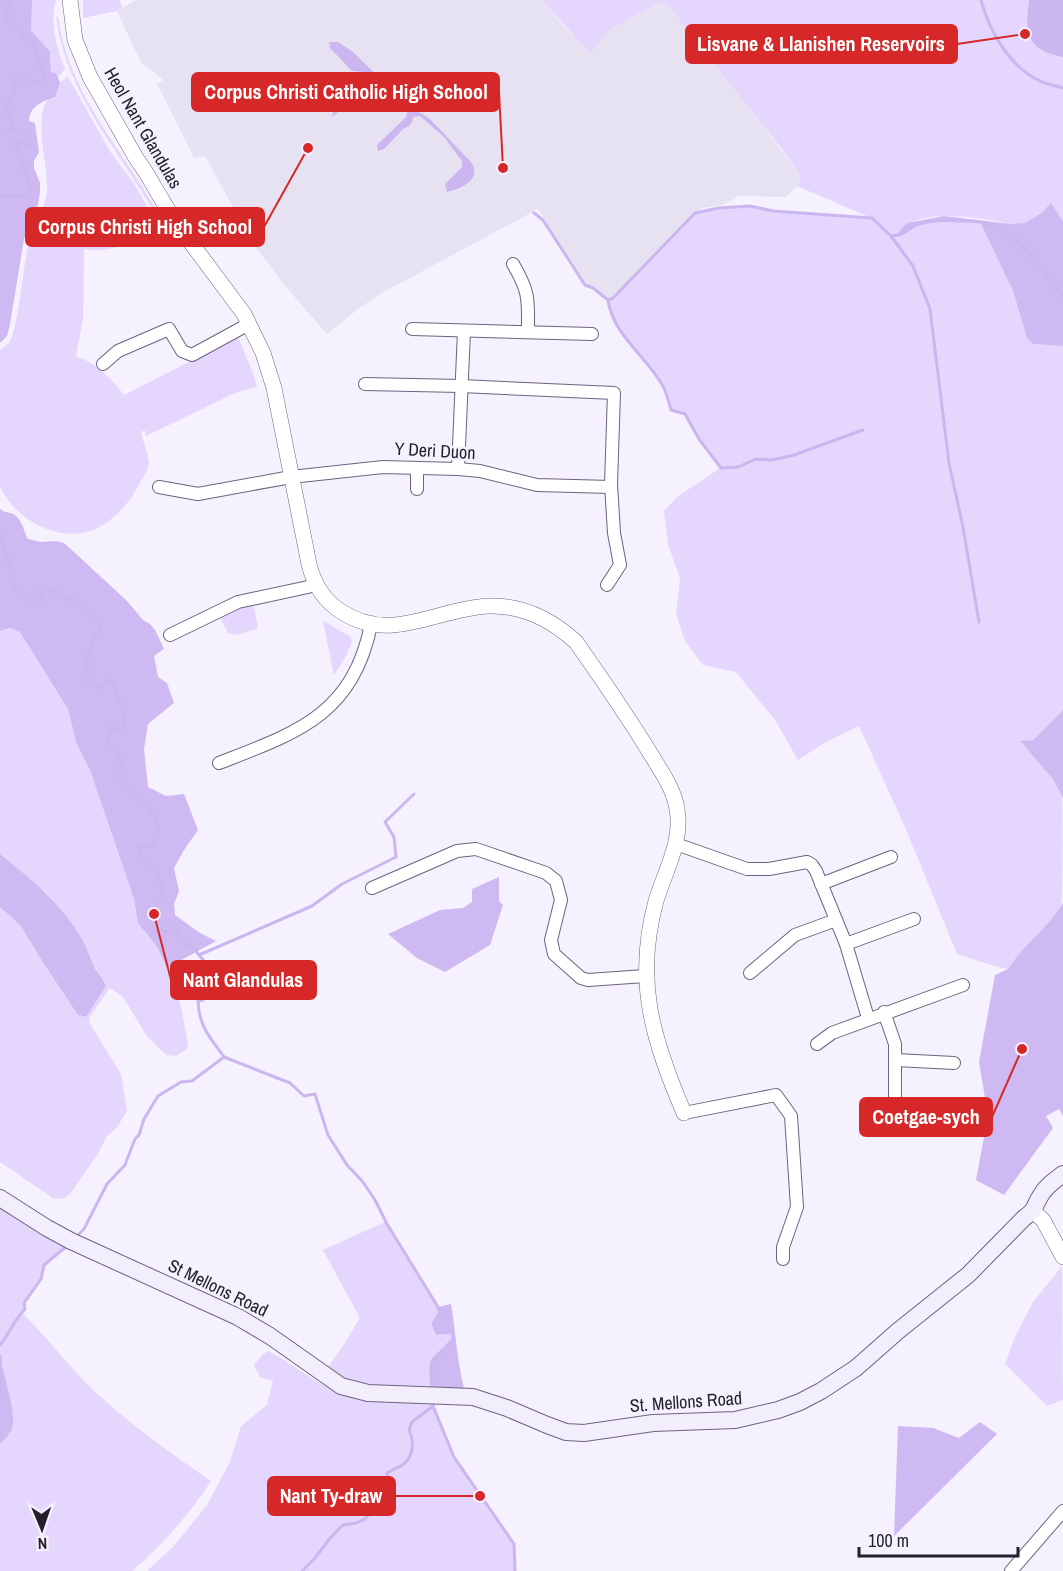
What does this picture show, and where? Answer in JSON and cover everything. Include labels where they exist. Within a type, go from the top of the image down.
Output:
[{"type":"main road","points":[[1034,1212],[1037,1201],[1045,1189],[1063,1174]]},
{"type":"main road","name":"St Mellons Road","points":[[0,1198],[72,1241],[238,1317],[270,1336],[341,1386],[368,1393],[421,1395]]},
{"type":"main road","name":"St. Mellons Road","points":[[421,1395],[473,1397],[567,1432],[584,1433],[653,1423],[735,1420],[778,1410],[821,1391],[856,1368],[968,1275],[1024,1218],[1034,1212]]},
{"type":"street","name":"Heol Nant Glandulas","points":[[70,0],[79,52],[99,94],[174,220],[237,303],[263,353],[274,388],[315,584]]},
{"type":"street","points":[[513,264],[525,285],[528,296],[528,332]]},
{"type":"street","points":[[103,364],[118,351],[169,329],[182,351],[192,354],[249,324]]},
{"type":"street","points":[[412,329],[592,334]]},
{"type":"street","points":[[458,469],[464,331]]},
{"type":"street","points":[[365,384],[614,393],[612,487],[614,533],[620,565],[607,585]]},
{"type":"street","name":"Y Deri Duon","points":[[291,477],[368,467],[458,469],[480,471],[537,485],[612,487]]},
{"type":"street","points":[[417,468],[417,489]]},
{"type":"street","points":[[159,487],[198,494],[291,477]]},
{"type":"street","points":[[170,635],[238,602],[315,584],[324,597],[337,609],[347,616],[370,625],[392,626],[489,606],[508,607],[545,618],[576,642],[642,739],[671,788],[679,819],[676,844],[656,901],[648,933],[645,976],[647,998],[664,1064],[684,1113],[776,1095],[791,1116],[797,1207],[783,1247],[783,1259]]},
{"type":"street","points":[[219,763],[296,732],[329,707],[355,671],[363,654],[370,625]]},
{"type":"street","points":[[676,844],[747,869],[769,869],[807,862],[812,865],[846,944],[868,1018]]},
{"type":"street","points":[[372,888],[457,851],[476,849],[546,873],[556,881],[561,900],[551,940],[554,954],[581,978],[588,980],[645,976]]},
{"type":"street","points":[[821,884],[891,857]]},
{"type":"street","points":[[846,944],[914,919]]},
{"type":"street","points":[[750,973],[795,935],[836,920]]},
{"type":"street","points":[[818,1044],[831,1033],[963,984]]},
{"type":"street","points":[[884,1012],[895,1044],[895,1109]]},
{"type":"street","points":[[896,1060],[954,1063]]},
{"type":"street","points":[[1034,1212],[1043,1220],[1063,1257]]},
{"type":"street","points":[[1011,1571],[1063,1511]]},
{"type":"shaded area","points":[[0,0],[32,0],[31,30],[50,52],[51,72],[56,73],[60,83],[55,97],[34,108],[30,116],[29,121],[35,123],[39,152],[34,161],[34,168],[40,183],[40,192],[38,205],[24,239],[7,336],[0,343]]},
{"type":"shaded area","points":[[32,0],[56,0],[54,26],[65,69],[58,77],[56,73],[51,72],[51,56],[31,30],[30,3]]},
{"type":"shaded area","points":[[83,0],[119,0],[122,7],[117,11],[83,18]]},
{"type":"shaded area","points":[[136,0],[541,0],[571,34],[609,30],[658,3],[669,6],[727,78],[801,177],[797,186],[786,197],[739,196],[723,205],[702,208],[609,300],[584,281],[538,209],[382,293],[327,334],[285,286],[243,230],[205,156],[194,158],[157,84],[163,80],[141,63],[117,11]]},
{"type":"shaded area","points":[[541,0],[1063,0],[1063,221],[1051,203],[1036,217],[1022,224],[945,216],[919,220],[908,224],[898,232],[898,236],[918,224],[933,221],[980,222],[1013,291],[1027,338],[1033,344],[1063,346],[1063,710],[1033,740],[1020,742],[1050,774],[1062,796],[1062,900],[1061,906],[1049,923],[1008,969],[957,954],[905,827],[859,726],[824,743],[798,760],[775,720],[736,672],[703,665],[685,641],[676,614],[680,578],[668,544],[664,511],[677,497],[720,468],[699,439],[685,414],[671,410],[664,388],[617,325],[608,300],[695,213],[719,208],[750,206],[773,211],[869,217],[797,186],[801,177],[784,152],[669,6],[658,3],[609,30],[590,53]]},
{"type":"shaded area","points":[[1029,0],[1063,0],[1063,57],[1051,54],[1035,45],[1028,31]]},
{"type":"shaded area","points":[[56,17],[58,17],[73,71],[85,96],[98,120],[144,189],[158,213],[156,215],[82,96],[62,45]]},
{"type":"shaded area","points":[[329,42],[338,42],[353,52],[396,94],[430,119],[471,162],[474,173],[469,182],[447,192],[445,184],[462,167],[462,161],[444,137],[420,116],[413,117],[409,126],[403,129],[384,149],[378,151],[379,143],[406,117],[407,112],[376,82],[367,83],[348,104],[332,117],[338,105],[360,85],[364,72],[352,71],[330,48]]},
{"type":"shaded area","points":[[68,77],[111,153],[133,182],[154,218],[152,228],[129,243],[111,249],[84,249],[83,319],[76,356],[103,372],[124,395],[238,337],[257,387],[237,392],[146,436],[145,430],[141,432],[149,463],[132,496],[121,510],[99,527],[91,531],[70,534],[57,532],[34,523],[14,507],[0,486],[0,350],[9,343],[12,337],[31,235],[46,197],[43,109],[47,100],[55,97],[60,82]]},
{"type":"shaded area","points":[[1051,203],[1063,221],[1063,346],[1033,344],[1027,338],[1013,291],[980,222],[949,220],[925,222],[915,225],[898,236],[898,232],[907,223],[944,216],[1012,224],[1025,223],[1040,214]]},
{"type":"shaded area","points":[[0,509],[17,517],[28,539],[64,543],[127,601],[143,620],[150,624],[164,649],[154,656],[158,677],[167,683],[174,703],[148,724],[144,749],[148,787],[166,796],[184,794],[198,830],[174,868],[179,891],[174,904],[175,915],[200,933],[216,941],[167,968],[158,948],[138,923],[134,899],[90,770],[76,742],[68,709],[20,632],[10,628],[0,631]]},
{"type":"shaded area","points":[[253,601],[258,628],[238,635],[228,633],[218,614]]},
{"type":"shaded area","points":[[323,621],[349,636],[352,641],[334,675]]},
{"type":"shaded area","points":[[10,628],[20,631],[68,709],[73,730],[90,770],[134,899],[136,913],[144,931],[159,949],[175,984],[188,1048],[176,1056],[166,1055],[147,1036],[123,997],[109,989],[89,1018],[90,1024],[121,1074],[127,1111],[117,1127],[107,1136],[70,1194],[62,1199],[53,1198],[0,1162],[0,907],[20,925],[78,1015],[86,1017],[106,986],[69,921],[49,896],[0,854],[0,631]]},
{"type":"shaded area","points":[[1063,710],[1063,798],[1053,779],[1020,741],[1033,740]]},
{"type":"shaded area","points":[[0,854],[56,904],[83,941],[95,969],[106,986],[86,1017],[78,1015],[20,925],[0,907]]},
{"type":"shaded area","points":[[499,877],[499,901],[503,905],[490,945],[445,972],[417,958],[388,934],[440,910],[463,908],[472,902],[472,889]]},
{"type":"shaded area","points":[[1063,903],[1063,1116],[1059,1109],[1046,1116],[1053,1128],[1004,1195],[976,1180],[988,1116],[979,1062],[995,975],[1008,969]]},
{"type":"shaded area","points":[[0,1202],[67,1245],[44,1265],[41,1279],[24,1303],[25,1309],[22,1313],[84,1381],[114,1408],[211,1481],[174,1529],[132,1571],[0,1571],[0,1444],[13,1425],[13,1414],[0,1356]]},
{"type":"shaded area","points":[[385,1222],[438,1307],[442,1333],[452,1332],[453,1339],[433,1360],[432,1389],[347,1384],[326,1370],[360,1318],[323,1250]]},
{"type":"shaded area","points":[[1062,1266],[1063,1400],[1047,1406],[1005,1364],[1015,1337],[1033,1302]]},
{"type":"shaded area","points":[[451,1304],[465,1392],[432,1389],[433,1360],[453,1339],[452,1332],[437,1333],[433,1324],[440,1312],[438,1307]]},
{"type":"shaded area","points":[[269,1351],[318,1382],[349,1397],[380,1402],[433,1401],[433,1407],[454,1457],[514,1544],[515,1571],[147,1571],[174,1546],[207,1505],[230,1462],[241,1426],[267,1405],[273,1381],[260,1377],[254,1365],[263,1354]]},
{"type":"shaded area","points":[[0,1356],[11,1400],[13,1424],[0,1444]]},
{"type":"shaded area","points":[[980,1422],[997,1434],[894,1536],[898,1426],[933,1428],[959,1438]]},
{"type":"waterway","points":[[0,196],[26,195],[32,190],[17,152],[16,142],[32,145],[27,136],[13,127],[6,108],[14,92],[16,76],[22,73],[34,83],[41,82],[44,75],[35,52],[35,42],[25,39],[20,29],[7,21],[9,0]]},
{"type":"waterway","points":[[981,0],[989,23],[1001,45],[1017,65],[1039,81],[1063,88]]},
{"type":"waterway","points":[[0,135],[13,127]]},
{"type":"waterway","points":[[534,213],[543,220],[585,285],[593,288],[608,300],[613,298],[695,213],[719,208],[750,206],[773,211],[872,218],[891,236],[913,266],[930,309],[949,463],[963,527],[979,622]]},
{"type":"waterway","points":[[891,236],[901,234],[915,225],[934,221],[975,221],[992,226],[1005,232],[1027,251],[1063,297]]},
{"type":"waterway","points":[[608,300],[617,325],[664,388],[671,410],[685,414],[699,439],[721,468],[738,467],[756,459],[772,460],[794,455],[863,430]]},
{"type":"waterway","points":[[0,535],[16,589],[32,604],[40,602],[41,586],[74,602],[102,625],[90,647],[87,667],[90,685],[100,687],[111,680],[123,708],[124,728],[111,729],[108,739],[112,748],[120,755],[121,767],[115,776],[143,802],[158,825],[158,833],[152,846],[138,845],[139,853],[157,873],[164,897],[156,901],[154,914],[164,931],[171,932],[175,928],[181,941],[194,949],[204,961],[206,991],[203,1000],[198,1001],[199,1010],[206,1031],[224,1057],[192,1081],[181,1082],[158,1096],[144,1119],[125,1165],[107,1184],[84,1229],[76,1237]]},
{"type":"waterway","points":[[199,955],[312,906],[342,884],[396,857],[394,837],[385,822],[414,794]]},
{"type":"waterway","points":[[224,1057],[290,1083],[304,1096],[315,1094],[328,1135],[347,1165],[363,1182],[375,1200],[387,1224],[438,1307],[440,1312],[433,1324],[437,1333],[452,1332],[453,1339],[433,1360],[432,1389]]},
{"type":"waterway","points":[[0,1345],[25,1309],[24,1303],[41,1279],[44,1265],[67,1246]]},
{"type":"waterway","points":[[0,1356],[0,1366]]},
{"type":"waterway","points":[[0,1378],[0,1397]]},
{"type":"waterway","points":[[302,1571],[343,1525],[365,1519],[389,1491],[387,1473],[405,1463],[412,1452],[409,1430],[412,1422],[433,1406],[433,1402]]},
{"type":"waterway","points":[[433,1406],[454,1457],[514,1544],[515,1571]]},
{"type":"place","name":"Lisvane & Llanishen Reservoirs","points":[[1025,34]]},
{"type":"place","name":"Corpus Christi High School","points":[[308,148]]},
{"type":"place","name":"Corpus Christi Catholic High School","points":[[503,168]]},
{"type":"place","name":"Nant Glandulas","points":[[154,914]]},
{"type":"place","name":"Coetgae-sych","points":[[1022,1049]]},
{"type":"place","name":"Nant Ty-draw","points":[[480,1496]]}]
